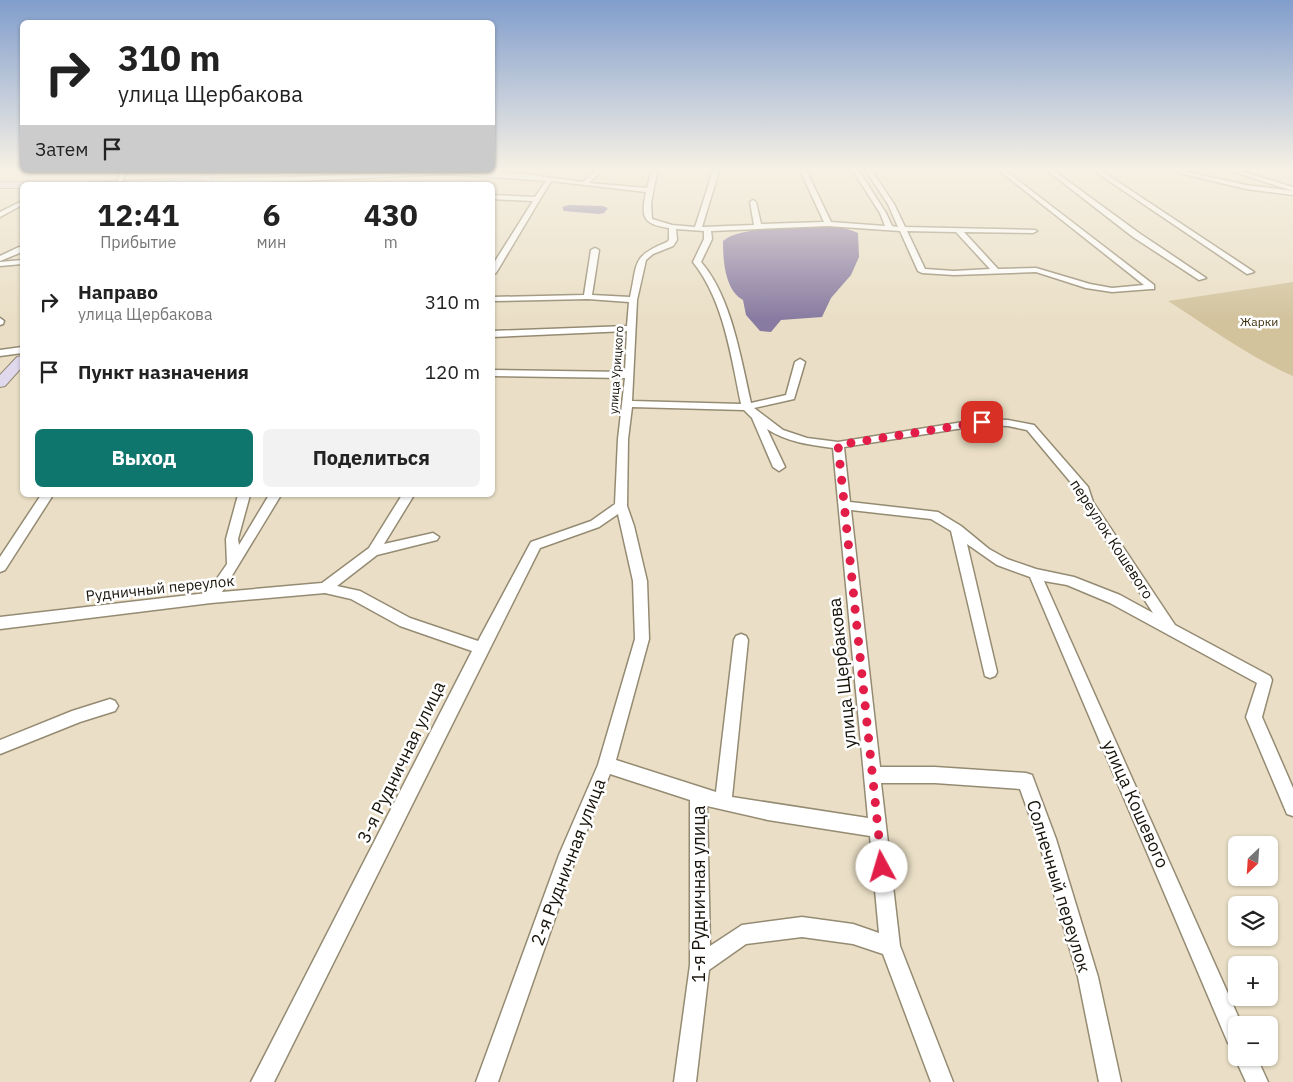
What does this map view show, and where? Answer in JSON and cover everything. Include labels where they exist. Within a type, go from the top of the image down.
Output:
[{"type":"street","points":[[495,268],[525,218]]},
{"type":"street","points":[[648,218],[655,223],[672,227],[703,229],[828,224],[904,229],[1033,231]]},
{"type":"street","points":[[705,218],[703,229],[708,239],[697,262],[704,270],[720,304],[736,356],[747,407],[757,417],[779,432],[805,441],[838,445]]},
{"type":"street","points":[[756,218],[758,226]]},
{"type":"street","points":[[825,218],[828,224]]},
{"type":"street","points":[[885,218],[889,227]]},
{"type":"street","points":[[899,218],[922,272],[1036,270],[1088,286],[1112,290],[1152,287],[1066,218]]},
{"type":"street","points":[[1114,218],[1202,278]]},
{"type":"street","points":[[1169,218],[1250,272]]},
{"type":"street","name":"улица Урицкого","points":[[642,639],[640,580],[628,526],[621,506],[623,438],[630,375],[633,300],[642,259],[650,252],[670,244],[673,240],[672,227]]},
{"type":"street","points":[[958,230],[996,271]]},
{"type":"street","points":[[0,259],[20,250]]},
{"type":"street","points":[[588,297],[595,250]]},
{"type":"street","points":[[0,264],[20,262]]},
{"type":"street","points":[[495,299],[588,297],[633,300]]},
{"type":"street","points":[[495,334],[631,328]]},
{"type":"street","points":[[0,353],[20,350]]},
{"type":"street","points":[[0,383],[20,362]]},
{"type":"street","points":[[627,404],[747,407],[790,397],[800,362]]},
{"type":"street","points":[[495,372],[630,375]]},
{"type":"street","points":[[757,417],[778,467]]},
{"type":"street","name":"переулок Кошевого","points":[[838,445],[982,422],[1008,423],[1030,427],[1084,490],[1086,502],[1171,630]]},
{"type":"street","name":"улица Щербакова","points":[[838,445],[890,946],[942,1082]]},
{"type":"street","points":[[0,567],[46,497]]},
{"type":"street","points":[[233,566],[232,539],[243,497]]},
{"type":"street","points":[[211,598],[233,566],[274,497]]},
{"type":"street","points":[[325,588],[373,551],[407,497]]},
{"type":"street","points":[[845,505],[934,515],[957,529],[985,552],[1002,562],[1035,574],[1070,580],[1115,599],[1265,680],[1254,717],[1293,808]]},
{"type":"street","name":"3-я Рудничная улица","points":[[262,1082],[335,941],[480,648],[535,545],[595,524],[621,506]]},
{"type":"street","points":[[957,529],[990,672]]},
{"type":"street","points":[[373,551],[433,537]]},
{"type":"street","name":"улица Кошевого","points":[[1035,574],[1228,1016]]},
{"type":"street","name":"Рудничный переулок","points":[[0,623],[211,598],[325,588],[355,595],[405,622],[480,648]]},
{"type":"street","name":"2-я Рудничная улица","points":[[487,1082],[568,855],[606,765],[642,639]]},
{"type":"street","name":"1-я Рудничная улица","points":[[723,803],[741,640]]},
{"type":"street","points":[[0,747],[78,716],[110,706]]},
{"type":"street","points":[[606,765],[723,803],[768,812],[878,828]]},
{"type":"street","name":"Солнечный переулок","points":[[873,775],[934,776],[1026,782],[1047,839],[1088,977],[1110,1082]]},
{"type":"street","name":"1-я Рудничная улица","points":[[685,1082],[700,965],[698,795]]},
{"type":"street","points":[[700,965],[742,936],[802,927],[853,934],[890,946]]},
{"type":"street","points":[[1250,1066],[1257,1082]]},
{"type":"green space","name":"Жарки","points":[[1293,282],[1293,376],[1245,351],[1168,301]]},
{"type":"shaded area","points":[[791,227],[834,227],[858,233],[859,257],[851,275],[831,298],[822,317],[781,320],[771,332],[760,331],[746,315],[743,300],[732,289],[729,282],[726,274],[723,241],[745,232]]},
{"type":"route","points":[[882,867],[838,445],[982,422]]}]
